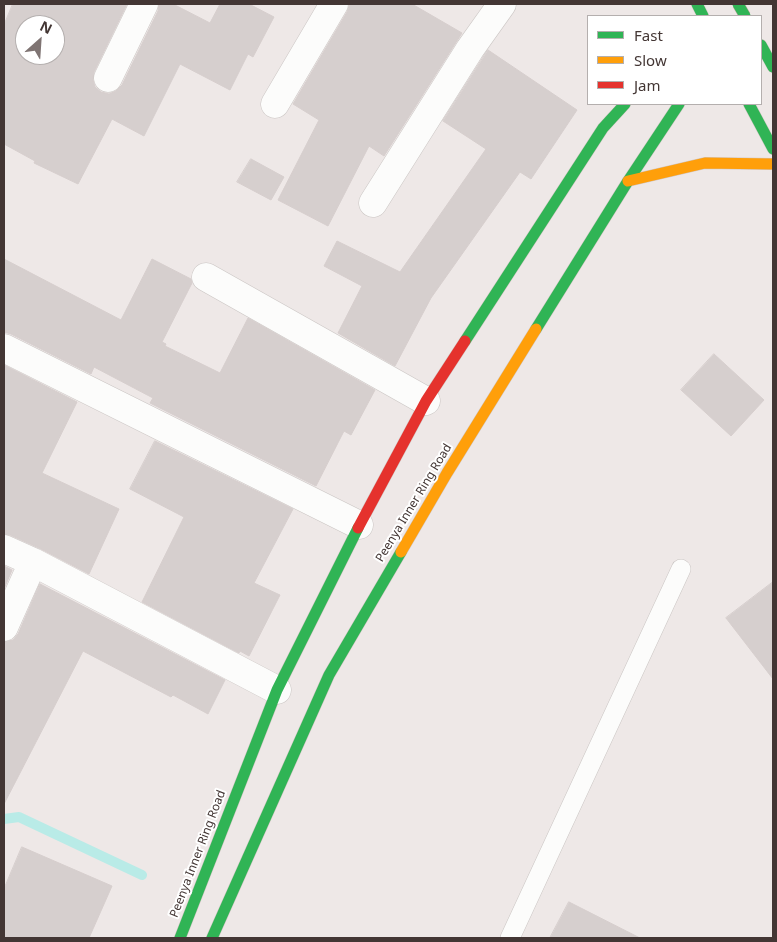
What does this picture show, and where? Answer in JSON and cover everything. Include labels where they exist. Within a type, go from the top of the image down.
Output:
[{"type":"main road","points":[[697,4],[704,14]]},
{"type":"main road","points":[[745,15],[753,4]]},
{"type":"main road","points":[[762,47],[773,67]]},
{"type":"main road","name":"Peenya Inner Ring Road","points":[[180,938],[278,690],[359,525],[426,401],[603,128],[623,105]]},
{"type":"main road","name":"Peenya Inner Ring Road","points":[[212,938],[329,675],[447,472],[628,181],[678,105]]},
{"type":"main road","points":[[749,105],[773,149]]},
{"type":"main road","points":[[628,181],[705,164],[773,164]]},
{"type":"street","points":[[108,78],[144,4]]},
{"type":"street","points":[[275,104],[334,4]]},
{"type":"street","points":[[373,203],[470,49],[502,4]]},
{"type":"street","points":[[206,277],[426,401]]},
{"type":"street","points":[[4,348],[359,525]]},
{"type":"street","points":[[4,549],[33,562],[278,690]]},
{"type":"street","points":[[4,627],[33,562]]},
{"type":"lane","points":[[510,938],[681,569]]},
{"type":"building","points":[[13,4],[127,4],[94,72],[93,80],[95,87],[101,92],[109,94],[116,91],[122,85],[158,11],[159,4],[173,4],[210,23],[220,4],[249,4],[274,17],[253,57],[248,54],[230,90],[180,64],[144,136],[112,119],[78,184],[34,163],[35,161],[4,144],[4,25]]},
{"type":"building","points":[[350,4],[412,4],[462,33],[384,156],[369,146],[328,226],[278,200],[319,120],[293,104]]},
{"type":"building","points":[[488,50],[577,110],[531,179],[520,172],[431,298],[395,366],[338,333],[362,286],[324,266],[337,241],[400,272],[486,149],[443,121]]},
{"type":"building","points":[[251,159],[284,177],[271,200],[237,182]]},
{"type":"building","points":[[4,259],[121,320],[152,259],[191,279],[192,283],[162,342],[166,344],[165,346],[220,373],[248,318],[375,390],[351,435],[344,431],[316,486],[150,403],[153,398],[94,367],[91,374],[4,332]]},
{"type":"building","points":[[714,354],[764,400],[731,436],[681,390]]},
{"type":"building","points":[[4,365],[77,402],[42,473],[119,509],[89,574],[39,548],[4,534]]},
{"type":"building","points":[[155,441],[293,509],[254,583],[280,595],[249,656],[240,651],[239,653],[142,602],[184,517],[130,489]]},
{"type":"building","points":[[4,566],[12,570],[4,589]]},
{"type":"building","points":[[773,582],[773,679],[726,618]]},
{"type":"building","points":[[40,584],[225,680],[208,714],[83,651],[4,804],[4,642],[13,640],[18,634]]},
{"type":"building","points":[[22,847],[112,886],[89,938],[4,938],[4,889]]},
{"type":"building","points":[[569,902],[640,938],[550,938]]},
{"type":"waterway","points":[[4,819],[19,817],[142,875]]},
{"type":"traffic: fast","points":[[697,4],[702,15]]},
{"type":"traffic: fast","points":[[738,4],[744,15]]},
{"type":"traffic: fast","points":[[762,47],[773,67]]},
{"type":"traffic: fast","points":[[465,341],[603,128],[624,105]]},
{"type":"traffic: fast","points":[[536,329],[628,181],[678,105]]},
{"type":"traffic: fast","points":[[750,105],[773,149]]},
{"type":"traffic: fast","points":[[180,938],[277,690],[358,528]]},
{"type":"traffic: fast","points":[[212,938],[329,675],[401,552]]},
{"type":"traffic: slow","points":[[628,181],[705,163],[773,164]]},
{"type":"traffic: slow","points":[[401,552],[447,473],[536,329]]},
{"type":"traffic: jam","points":[[358,528],[426,401],[465,341]]}]
